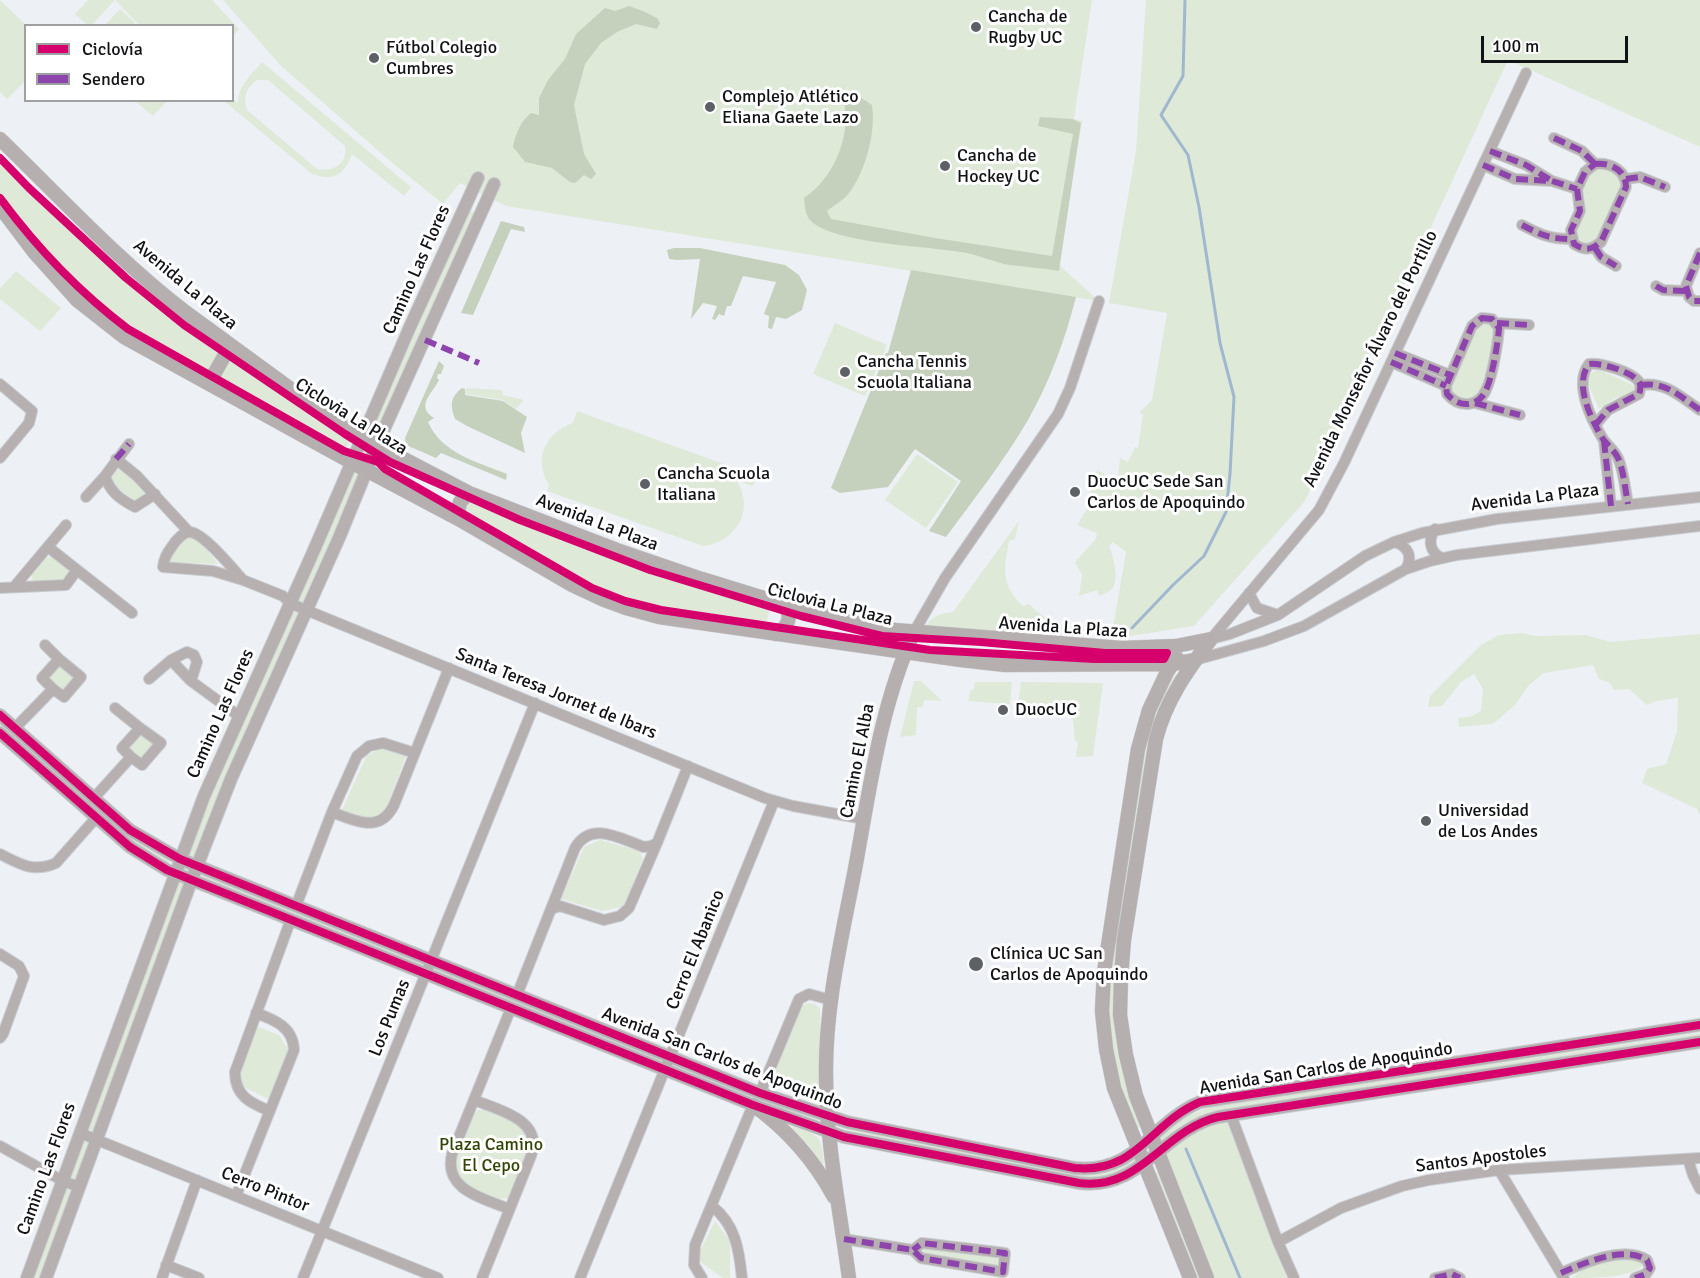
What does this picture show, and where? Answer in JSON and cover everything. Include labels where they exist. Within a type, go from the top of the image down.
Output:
[{"type":"main road","name":"Avenida La Plaza","points":[[0,139],[162,294],[230,346],[329,417],[362,437],[470,493],[625,553],[783,603],[874,627],[1121,648],[1159,647],[1210,639]]},
{"type":"main road","name":"Avenida La Plaza","points":[[0,207],[33,252],[77,300],[140,346],[457,518],[572,585],[616,605],[659,616],[1005,665],[1173,664],[1195,660]]},
{"type":"main road","points":[[209,382],[230,346]]},
{"type":"main road","points":[[457,518],[460,502],[470,493]]},
{"type":"main road","points":[[776,634],[784,629],[788,621],[788,611],[783,603]]},
{"type":"main road","name":"Camino El Alba","points":[[849,1278],[829,1134],[826,1059],[831,1000],[883,719],[904,652],[914,632]]},
{"type":"main road","name":"Avenida Monseñor Álvaro del Portillo","points":[[1207,1278],[1150,1136],[1130,1076],[1122,1034],[1120,995],[1122,956],[1156,739],[1167,706],[1210,639]]},
{"type":"main road","points":[[1186,644],[1157,692],[1149,710],[1138,749],[1102,991],[1103,1030],[1114,1088],[1190,1278]]},
{"type":"main road","points":[[753,1105],[784,1129],[801,1148],[839,1205]]},
{"type":"street","name":"Avenida Monseñor Álvaro del Portillo","points":[[1210,639],[1318,510],[1344,463],[1526,73]]},
{"type":"street","points":[[1554,138],[1582,151],[1595,164]]},
{"type":"street","points":[[1490,151],[1526,165],[1552,181],[1577,189]]},
{"type":"street","points":[[1595,164],[1606,164],[1621,171],[1626,179],[1626,187],[1601,242],[1595,248],[1583,249],[1575,244],[1571,230],[1580,211],[1577,189],[1586,172],[1595,164]]},
{"type":"street","points":[[1483,165],[1522,181],[1552,181]]},
{"type":"street","points":[[1626,179],[1640,177],[1665,187]]},
{"type":"street","name":"Camino Las Flores","points":[[30,1276],[204,796],[478,178]]},
{"type":"street","name":"Camino Las Flores","points":[[46,1278],[192,879],[239,761],[494,184]]},
{"type":"street","points":[[1522,225],[1545,237],[1572,239]]},
{"type":"street","points":[[456,227],[471,234]]},
{"type":"street","points":[[1595,248],[1601,257],[1616,266]]},
{"type":"street","points":[[1700,253],[1688,280],[1687,291],[1689,297],[1694,301],[1700,301]]},
{"type":"street","points":[[1656,286],[1664,290],[1687,291]]},
{"type":"street","name":"Camino El Alba","points":[[914,632],[945,578],[1058,414],[1070,388],[1099,301]]},
{"type":"street","points":[[1475,403],[1487,389],[1499,335],[1497,324],[1492,320],[1482,318],[1476,321],[1469,332],[1446,386],[1447,394],[1456,403],[1468,405],[1475,403],[1520,415]]},
{"type":"street","points":[[1497,324],[1529,325]]},
{"type":"street","points":[[1393,358],[1450,375]]},
{"type":"street","points":[[1393,358],[1446,386]]},
{"type":"street","points":[[1628,504],[1617,457],[1604,441],[1589,415],[1583,386],[1584,374],[1589,364],[1610,366],[1634,377],[1641,385]]},
{"type":"street","points":[[0,384],[32,411],[29,423],[0,458]]},
{"type":"street","points":[[1641,385],[1656,384],[1667,387],[1700,410]]},
{"type":"street","points":[[1596,424],[1608,410],[1639,394],[1641,385]]},
{"type":"street","points":[[1604,441],[1611,506]]},
{"type":"street","points":[[86,497],[129,444]]},
{"type":"street","name":"Santa Teresa Jornet de Ibars","points":[[116,459],[155,494],[189,532],[196,534],[216,550],[243,580]]},
{"type":"street","points":[[105,476],[109,488],[135,507],[155,494]]},
{"type":"street","name":"Avenida La Plaza","points":[[1210,639],[1230,634],[1278,615],[1365,556],[1394,542],[1435,529],[1497,519],[1700,497]]},
{"type":"street","points":[[14,587],[66,525]]},
{"type":"street","name":"Avenida La Plaza","points":[[1195,660],[1264,641],[1304,626],[1406,568],[1442,558],[1700,526]]},
{"type":"street","points":[[1435,529],[1430,540],[1431,546],[1436,555],[1442,558]]},
{"type":"street","name":"Santa Teresa Jornet de Ibars","points":[[189,532],[181,535],[164,557],[163,567],[213,571],[243,580],[283,596],[290,603],[306,610],[774,801],[864,819]]},
{"type":"street","points":[[1394,542],[1401,544],[1410,555],[1406,568]]},
{"type":"street","points":[[48,547],[132,614]]},
{"type":"street","points":[[0,588],[66,585],[77,570]]},
{"type":"street","points":[[1249,593],[1257,608],[1278,615]]},
{"type":"street","points":[[1264,621],[1266,632],[1264,641]]},
{"type":"street","points":[[45,645],[81,677],[63,697],[42,678],[59,659]]},
{"type":"street","points":[[148,680],[182,653],[194,655],[197,662],[191,681]]},
{"type":"street","points":[[171,660],[191,681],[239,717]]},
{"type":"street","points":[[332,812],[363,823],[375,822],[385,817],[394,805],[449,668]]},
{"type":"street","points":[[15,728],[53,689]]},
{"type":"street","name":"Los Pumas","points":[[303,1278],[534,703]]},
{"type":"street","points":[[115,708],[160,743],[142,765],[122,748],[140,728]]},
{"type":"street","name":"Avenida San Carlos de Apoquindo","points":[[0,715],[130,830],[180,859],[760,1093],[828,1117],[1085,1169],[1102,1168],[1115,1164],[1138,1149],[1150,1136],[1179,1113],[1200,1102],[1700,1025]]},
{"type":"street","name":"Avenida San Carlos de Apoquindo","points":[[0,733],[95,819],[137,853],[175,873],[829,1134],[1088,1184],[1115,1180],[1144,1164],[1194,1126],[1207,1120],[1700,1042]]},
{"type":"street","points":[[296,906],[354,762],[365,748],[383,743],[415,753]]},
{"type":"street","points":[[93,799],[131,757]]},
{"type":"street","points":[[551,909],[560,906],[599,920],[609,920],[620,916],[633,903],[687,766]]},
{"type":"street","name":"Cerro El Abanico","points":[[580,1278],[774,801]]},
{"type":"street","points":[[0,854],[24,867],[37,869],[47,867],[56,863],[95,819]]},
{"type":"street","points":[[517,995],[575,848],[585,836],[600,832],[644,847],[657,843]]},
{"type":"street","points":[[270,1111],[245,1099],[238,1090],[235,1078],[236,1065],[291,920]]},
{"type":"street","points":[[0,954],[19,966],[24,976],[0,1038]]},
{"type":"street","points":[[760,1093],[799,999],[809,994],[831,1000]]},
{"type":"street","points":[[509,1209],[463,1189],[451,1172],[452,1154],[511,1008]]},
{"type":"street","points":[[236,1196],[293,1056],[294,1045],[290,1034],[281,1024],[256,1013]]},
{"type":"street","points":[[474,1100],[518,1118],[527,1125],[532,1135],[533,1151],[482,1278]]},
{"type":"street","points":[[702,1278],[694,1265],[693,1251],[753,1105]]},
{"type":"street","points":[[1231,1115],[1278,1242],[1294,1278]]},
{"type":"street","name":"Cerro Pintor","points":[[80,1133],[438,1278]]},
{"type":"street","points":[[0,1146],[63,1181],[79,1187]]},
{"type":"street","name":"Santos Apostoles","points":[[1278,1242],[1341,1208],[1402,1186],[1457,1174],[1700,1158]]},
{"type":"street","points":[[1688,1159],[1700,1189]]},
{"type":"street","points":[[1499,1170],[1562,1275],[1586,1262],[1633,1254],[1647,1260],[1650,1268],[1646,1274],[1635,1278]]},
{"type":"street","points":[[162,1278],[197,1180]]},
{"type":"street","points":[[712,1206],[728,1222],[736,1239],[742,1278]]},
{"type":"street","points":[[844,1239],[913,1250],[921,1258],[1003,1272],[1005,1253],[922,1243],[913,1250]]},
{"type":"street","points":[[166,1265],[199,1278]]},
{"type":"street","points":[[1435,1278],[1452,1274],[1460,1278]]},
{"type":"green space","points":[[0,0],[25,24],[24,82],[7,99],[0,92]]},
{"type":"green space","points":[[88,0],[114,1],[93,24],[86,24],[75,14]]},
{"type":"green space","points":[[115,0],[212,0],[239,29],[234,35],[234,24],[138,24]]},
{"type":"green space","points":[[223,0],[1092,0],[1074,119],[1082,121],[1059,265],[1099,301],[506,206],[460,183],[443,204],[280,65]]},
{"type":"green space","points":[[1146,0],[1700,0],[1700,147],[1508,60],[1305,501],[1194,626],[1111,639],[1126,552],[1113,542],[1109,546],[1116,574],[1112,589],[1099,596],[1097,590],[1079,596],[1082,575],[1075,562],[1096,539],[1097,533],[1077,525],[1090,504],[1103,511],[1106,508],[1090,494],[1097,470],[1118,481],[1120,458],[1128,462],[1135,447],[1138,448],[1143,414],[1139,413],[1152,400],[1167,313],[1109,303],[1136,151]]},
{"type":"green space","points":[[629,6],[657,18],[660,23],[657,29],[636,24],[617,32],[601,43],[585,64],[574,105],[584,154],[596,174],[591,179],[584,175],[575,183],[570,182],[552,168],[525,162],[513,147],[517,133],[521,124],[531,113],[539,115],[539,98],[548,80],[565,59],[576,34],[605,8],[615,11]]},
{"type":"green space","points":[[120,9],[135,23],[134,24],[106,24]]},
{"type":"green space","points":[[262,62],[411,187],[404,196],[352,154],[346,167],[338,174],[327,177],[312,174],[225,102],[234,102],[234,100],[238,103],[240,91]],"holes":[[[257,80],[268,80],[345,146],[342,162],[334,168],[317,169],[247,110],[245,101],[248,89]]]},
{"type":"green space","points":[[845,96],[860,97],[872,105],[871,138],[865,162],[855,184],[847,196],[827,211],[831,219],[1052,256],[1073,134],[1038,126],[1040,117],[1072,119],[1081,123],[1059,271],[1009,265],[961,252],[858,239],[821,228],[810,220],[806,213],[804,198],[825,179],[839,153],[845,130]]},
{"type":"green space","points":[[136,102],[166,102],[153,116]]},
{"type":"green space","points":[[0,153],[93,247],[259,377],[352,436],[343,455],[182,365],[108,316],[36,246],[0,198]]},
{"type":"green space","points":[[1599,168],[1612,172],[1621,179],[1623,193],[1601,236],[1589,245],[1578,241],[1575,232],[1585,205],[1582,189],[1588,177]]},
{"type":"green space","points":[[470,210],[476,213],[305,609],[233,759],[43,1278],[33,1278],[176,885],[229,752]]},
{"type":"green space","points":[[501,221],[524,227],[525,232],[511,229],[473,315],[461,313]]},
{"type":"green space","points":[[700,248],[785,265],[799,275],[807,290],[802,310],[786,319],[776,317],[772,329],[768,328],[769,316],[764,314],[776,282],[743,276],[731,306],[727,306],[724,316],[719,314],[715,320],[712,319],[717,306],[703,303],[691,319],[700,259],[669,259],[667,250]]},
{"type":"green space","points":[[911,270],[1076,297],[1056,360],[1028,420],[999,465],[946,537],[929,531],[961,481],[915,449],[888,487],[840,493],[831,488],[886,353],[888,353]]},
{"type":"green space","points":[[16,271],[61,308],[40,331],[0,299],[0,288]]},
{"type":"green space","points":[[1484,321],[1495,325],[1497,333],[1480,392],[1470,400],[1453,396],[1451,386],[1476,328]]},
{"type":"green space","points":[[835,323],[887,345],[865,396],[813,374]]},
{"type":"green space","points":[[439,361],[444,366],[425,404],[428,413],[434,418],[428,422],[434,433],[442,442],[462,455],[507,474],[506,480],[441,453],[436,458],[406,445],[405,438]]},
{"type":"green space","points":[[1598,369],[1635,386],[1635,393],[1613,399],[1599,409],[1588,384],[1589,375]]},
{"type":"green space","points":[[462,388],[465,389],[465,395],[503,401],[527,417],[521,433],[525,453],[455,419],[452,402]]},
{"type":"green space","points":[[466,388],[502,390],[503,395],[524,400],[516,409],[503,400],[465,394]]},
{"type":"green space","points":[[577,411],[757,476],[753,486],[737,481],[744,503],[743,514],[733,532],[715,543],[703,546],[547,491],[549,485],[542,466],[544,448],[555,433],[573,423]]},
{"type":"green space","points":[[917,454],[958,482],[926,528],[885,500]]},
{"type":"green space","points":[[120,469],[150,494],[137,502],[113,485],[110,476],[115,470]]},
{"type":"green space","points":[[470,498],[650,570],[770,607],[766,626],[661,610],[625,601],[592,588],[464,511]]},
{"type":"green space","points":[[1019,521],[1015,539],[1009,541],[1006,560],[1005,576],[1010,590],[1023,606],[1029,604],[1052,621],[1069,626],[1097,622],[1096,625],[1089,631],[1015,628],[1005,637],[923,630],[935,616],[953,612]]},
{"type":"green space","points":[[187,533],[197,537],[218,564],[167,562]]},
{"type":"green space","points":[[55,557],[72,571],[64,582],[34,583],[30,573],[42,558]]},
{"type":"green space","points":[[1523,633],[1534,636],[1586,635],[1610,642],[1700,634],[1700,816],[1697,809],[1642,783],[1647,769],[1666,764],[1677,731],[1678,698],[1656,701],[1647,705],[1629,689],[1614,690],[1610,683],[1599,679],[1593,665],[1544,673],[1529,685],[1515,705],[1493,724],[1459,727],[1458,718],[1472,716],[1481,711],[1483,689],[1474,674],[1461,682],[1442,706],[1428,707],[1430,696],[1481,645],[1499,635]]},
{"type":"green space","points":[[60,663],[76,677],[61,693],[46,680]]},
{"type":"green space","points":[[1180,673],[1127,877],[1127,859],[1144,749],[1154,711],[1173,675]]},
{"type":"green space","points":[[914,681],[921,681],[942,701],[924,700],[923,707],[917,707],[916,735],[900,737]]},
{"type":"green space","points":[[975,682],[1012,682],[1010,704],[968,701]]},
{"type":"green space","points":[[1021,682],[1103,683],[1093,756],[1076,757],[1078,742],[1075,741],[1072,712],[1017,713]]},
{"type":"green space","points":[[0,723],[139,843],[169,860],[167,865],[146,854],[0,729]]},
{"type":"green space","points":[[141,731],[156,744],[142,761],[126,748]]},
{"type":"green space","points":[[383,747],[406,755],[384,815],[372,820],[341,812],[367,755]]},
{"type":"green space","points":[[600,840],[640,851],[643,859],[625,906],[602,911],[561,899],[584,847]]},
{"type":"green space","points":[[205,874],[423,963],[424,966],[204,879]]},
{"type":"green space","points":[[1116,940],[1119,942],[1114,992],[1116,1036],[1125,1080],[1140,1127],[1136,1130],[1114,1059],[1108,1023],[1108,986]]},
{"type":"green space","points":[[434,967],[663,1059],[663,1062],[434,972]]},
{"type":"green space","points":[[806,1003],[815,1004],[820,1009],[823,1104],[770,1085],[799,1007]]},
{"type":"green space","points":[[256,1026],[279,1035],[288,1049],[270,1100],[242,1086],[239,1067]]},
{"type":"green space","points":[[1700,1033],[1700,1039],[1209,1112],[1184,1123],[1159,1143],[1157,1139],[1184,1117],[1213,1106]]},
{"type":"green space","points":[[673,1064],[817,1120],[818,1123],[673,1067]]},
{"type":"green space","name":"Plaza Camino El Cepo","points":[[478,1110],[511,1119],[525,1131],[527,1149],[521,1170],[508,1198],[498,1199],[462,1183],[455,1171],[456,1155],[473,1115]]},
{"type":"green space","points":[[1228,1116],[1287,1278],[1215,1278],[1166,1154],[1178,1136]]},
{"type":"green space","points":[[792,1128],[818,1138],[824,1163],[822,1164]]},
{"type":"green space","points":[[846,1128],[1088,1174],[1116,1169],[1136,1157],[1138,1162],[1119,1174],[1089,1179],[846,1134]]},
{"type":"green space","points":[[1159,1171],[1201,1278],[1196,1278],[1154,1173]]},
{"type":"green space","points":[[715,1221],[730,1241],[730,1278],[723,1278],[696,1259]]},
{"type":"green space","points":[[924,1243],[999,1256],[997,1267],[923,1254]]},
{"type":"green space","points":[[1631,1258],[1641,1259],[1644,1265],[1621,1275],[1573,1278],[1592,1266]]},
{"type":"waterway","points":[[1132,628],[1204,556],[1226,512],[1230,474],[1234,397],[1220,343],[1199,207],[1188,155],[1161,115],[1183,76],[1185,0]]},
{"type":"waterway","points":[[1186,1149],[1240,1278]]},
{"type":"marked path","points":[[1554,138],[1582,151],[1595,164]]},
{"type":"marked path","points":[[1490,151],[1526,165],[1552,181]]},
{"type":"marked path","points":[[1595,164],[1606,164],[1616,168],[1623,176],[1626,187],[1601,242],[1585,249],[1574,244],[1571,230],[1580,211],[1577,189],[1585,172],[1595,164]]},
{"type":"marked path","points":[[1483,165],[1515,179],[1552,181],[1577,189]]},
{"type":"marked path","points":[[1626,179],[1640,177],[1665,187]]},
{"type":"marked path","points":[[1522,225],[1546,236],[1572,239]]},
{"type":"marked path","points":[[1595,248],[1601,257],[1616,266]]},
{"type":"marked path","points":[[1700,253],[1686,286],[1689,297],[1694,301],[1700,301]]},
{"type":"marked path","points":[[1656,286],[1663,290],[1687,291]]},
{"type":"marked path","points":[[1482,318],[1492,319],[1499,328],[1496,351],[1483,396],[1473,403],[1463,404],[1447,394],[1446,386],[1472,326],[1482,318]]},
{"type":"marked path","points":[[1497,323],[1529,325]]},
{"type":"marked path","points":[[425,340],[479,363]]},
{"type":"marked path","points":[[1395,353],[1450,375]]},
{"type":"marked path","points":[[1391,362],[1446,386]]},
{"type":"marked path","points":[[1596,424],[1608,410],[1639,394],[1640,385],[1632,376],[1618,369],[1589,364],[1585,372],[1583,392],[1594,422],[1620,463],[1628,504]]},
{"type":"marked path","points":[[1641,385],[1658,385],[1679,395],[1700,410]]},
{"type":"marked path","points":[[1475,403],[1520,415]]},
{"type":"marked path","points":[[1604,441],[1611,506]]},
{"type":"marked path","points":[[116,459],[129,444]]},
{"type":"marked path","points":[[844,1239],[913,1250],[921,1258],[1003,1272],[1005,1253],[922,1243],[913,1250]]},
{"type":"marked path","points":[[1561,1273],[1604,1257],[1627,1254],[1647,1260],[1650,1268],[1646,1274],[1635,1278]]},
{"type":"marked path","points":[[1435,1278],[1452,1274],[1460,1278]]},
{"type":"cycle path","name":"Ciclovia La Plaza","points":[[0,158],[126,278],[184,325],[390,462],[520,520],[650,570],[801,616],[882,636],[1105,653],[1167,653],[1164,659],[1094,659],[930,650],[661,610],[625,601],[592,588],[385,469],[378,462],[344,451],[128,329],[60,268],[0,198]]},
{"type":"cycle path","points":[[0,715],[130,830],[180,859],[760,1093],[847,1122],[1075,1168],[1096,1168],[1114,1163],[1129,1155],[1183,1111],[1200,1102],[1700,1025]]},
{"type":"cycle path","points":[[0,733],[130,847],[167,870],[753,1105],[844,1137],[1079,1183],[1101,1183],[1119,1178],[1136,1169],[1182,1134],[1218,1117],[1700,1042]]},
{"type":"place","name":"Cancha de Rugby UC","points":[[976,27]]},
{"type":"place","name":"Fútbol Colegio Cumbres","points":[[374,58]]},
{"type":"place","name":"Complejo Atlético Eliana Gaete Lazo","points":[[710,107]]},
{"type":"place","name":"Cancha de Hockey UC","points":[[945,166]]},
{"type":"place","name":"Cancha Tennis Scuola Italiana","points":[[845,372]]},
{"type":"place","name":"Cancha Scuola Italiana","points":[[645,484]]},
{"type":"place","name":"DuocUC Sede San Carlos de Apoquindo","points":[[1075,492]]},
{"type":"place","name":"DuocUC","points":[[1003,710]]},
{"type":"place","name":"Universidad de Los Andes","points":[[1426,821]]},
{"type":"place","name":"Clínica UC San Carlos de Apoquindo","points":[[976,964]]}]
